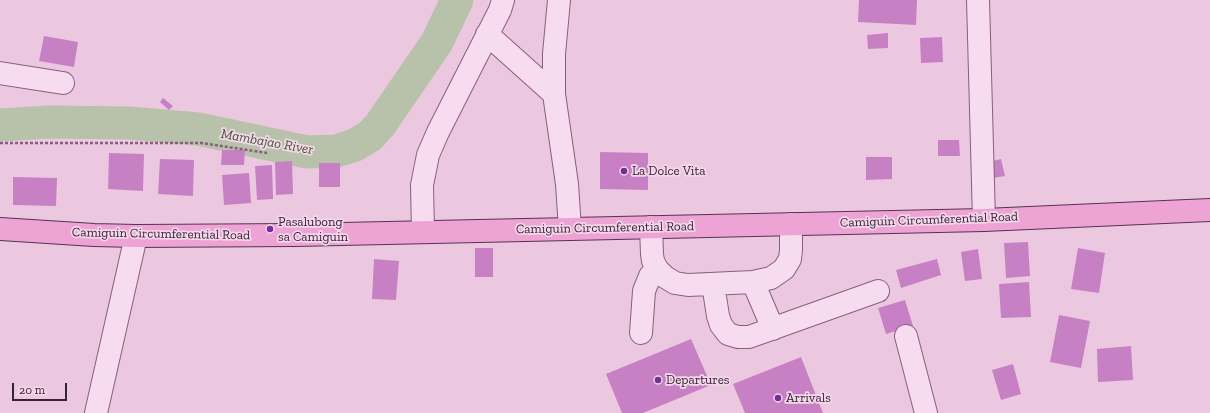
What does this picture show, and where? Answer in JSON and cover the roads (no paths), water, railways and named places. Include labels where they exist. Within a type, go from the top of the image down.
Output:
[{"type":"main road","name":"Camiguin Circumferential Road","points":[[0,230],[136,236],[303,235],[984,220],[1210,210]]},
{"type":"street","points":[[423,232],[422,185],[428,155],[500,10],[503,0]]},
{"type":"street","points":[[559,0],[554,54],[554,94],[567,184],[570,229]]},
{"type":"street","points":[[978,0],[984,220]]},
{"type":"street","points":[[487,34],[554,94]]},
{"type":"street","points":[[0,73],[63,83]]},
{"type":"street","points":[[651,227],[652,254],[657,269],[665,277],[675,283],[688,285],[753,282],[770,278],[784,269],[790,259],[791,224]]},
{"type":"street","points":[[96,413],[136,236]]},
{"type":"street","points":[[641,333],[644,291],[650,276],[657,269]]},
{"type":"street","points":[[753,282],[773,329]]},
{"type":"street","points":[[713,284],[718,316],[721,325],[728,334],[738,337],[749,337],[878,291]]},
{"type":"street","points":[[906,336],[926,413]]},
{"type":"waterway","name":"Mambajao River","points":[[0,125],[49,122],[129,123],[198,129],[307,152],[336,151],[355,145],[370,136],[380,125],[437,42],[457,0]]},
{"type":"place","name":"La Dolce Vita","points":[[624,171]]},
{"type":"place","name":"Pasalubong sa Camiguin","points":[[270,229]]},
{"type":"place","name":"Departures","points":[[658,380]]},
{"type":"place","name":"Arrivals","points":[[778,398]]}]
